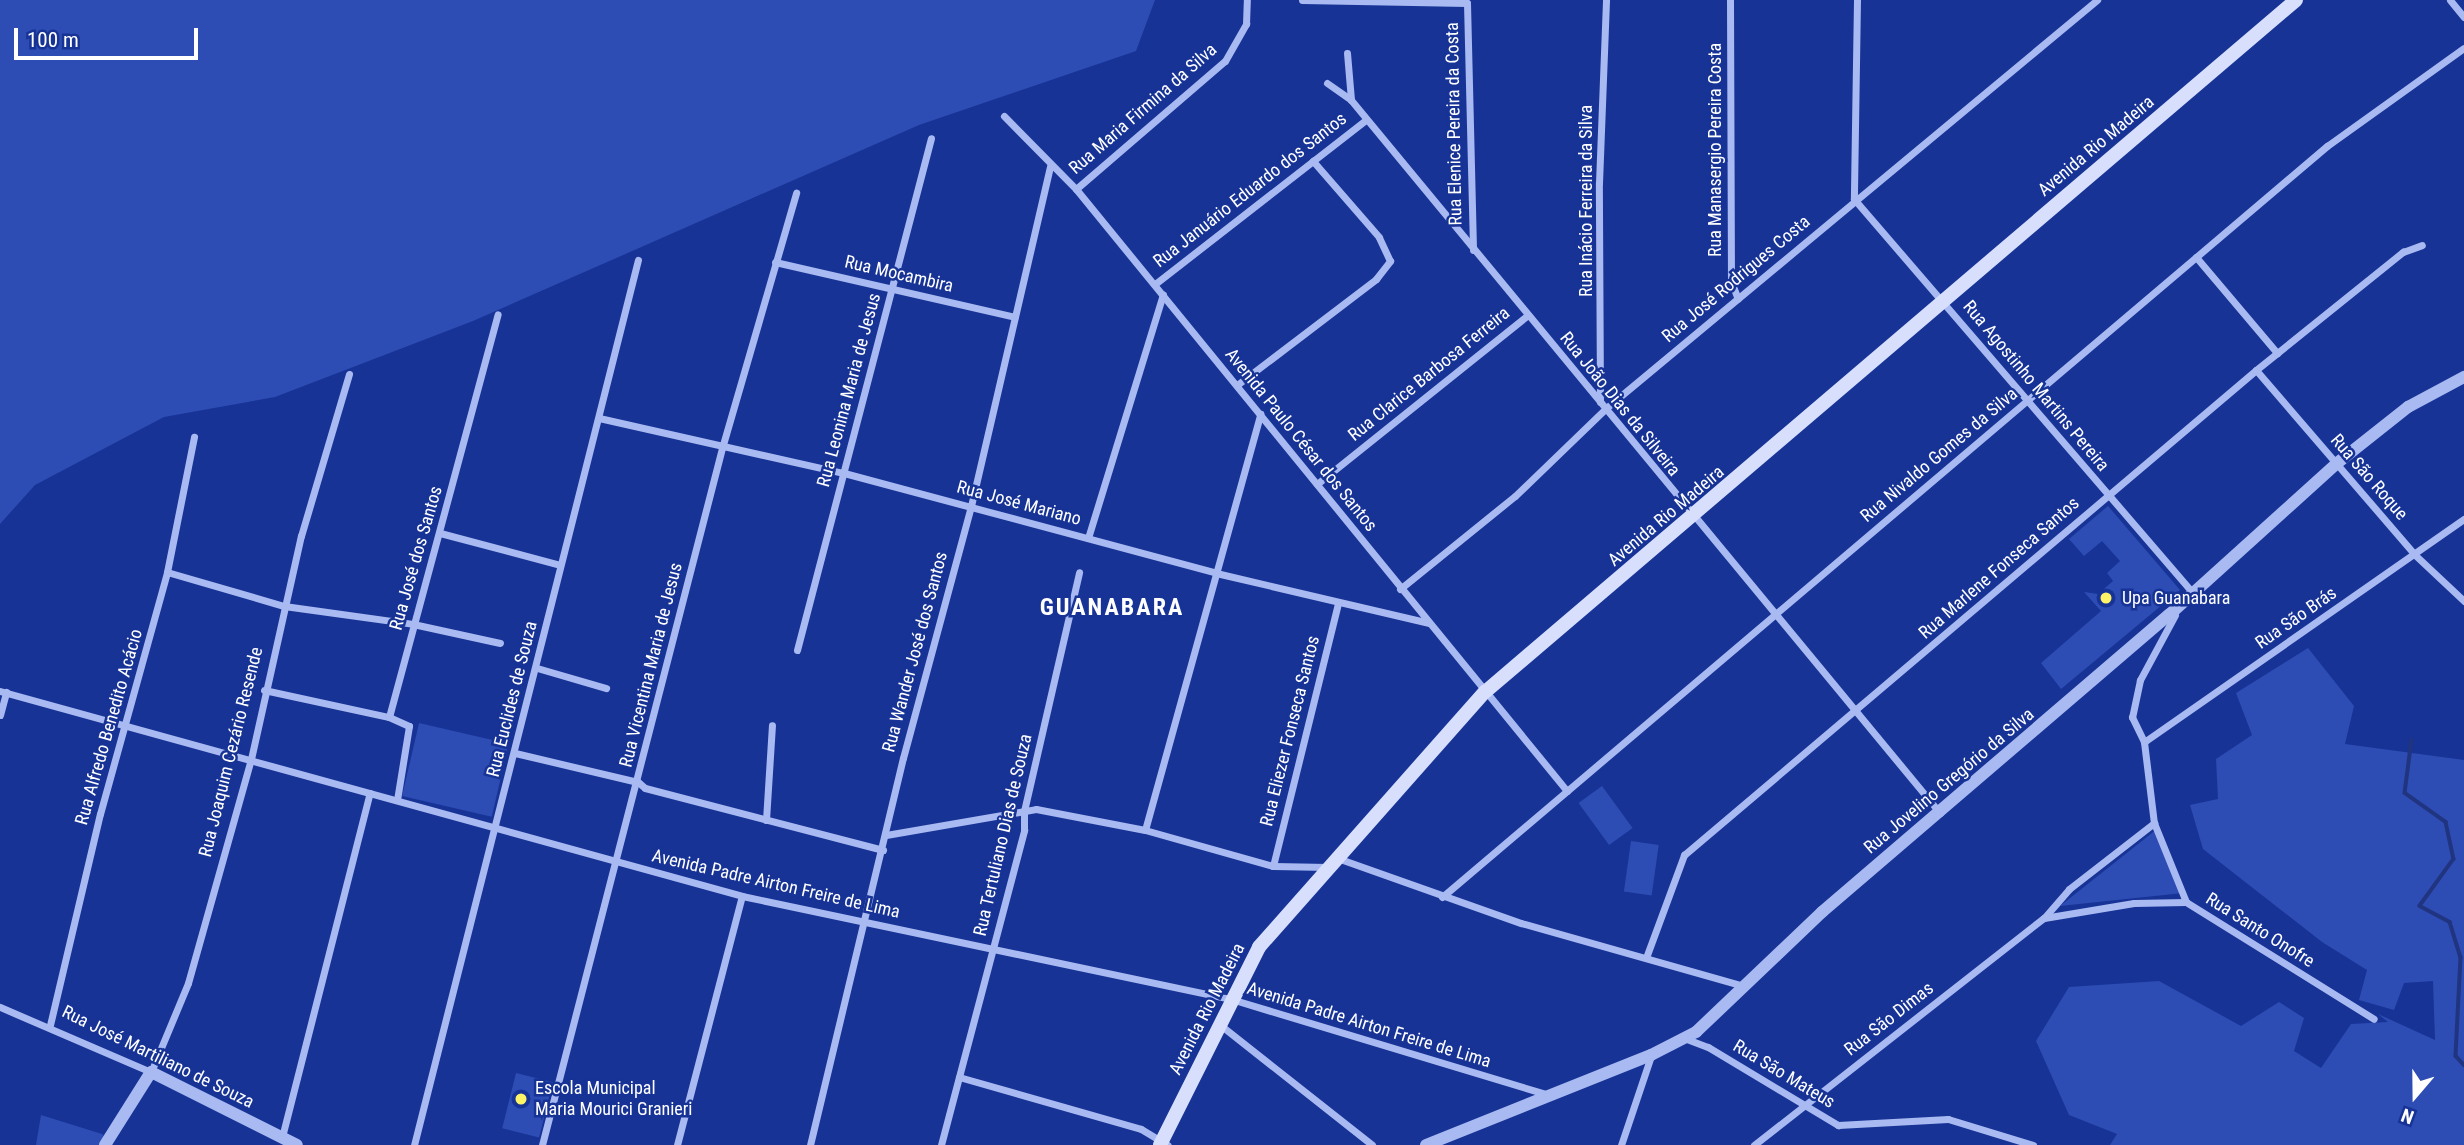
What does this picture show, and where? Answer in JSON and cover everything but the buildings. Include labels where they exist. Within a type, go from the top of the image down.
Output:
[{"type":"main road","name":"Avenida Rio Madeira","points":[[1164,1143],[1230,999],[1259,947],[1485,692],[1694,518],[1944,300],[2296,0]]},
{"type":"street","name":"Rua Maria Firmina da Silva","points":[[1076,189],[1224,61],[1238,43],[1248,14],[1247,0]]},
{"type":"street","name":"Rua Elenice Pereira da Costa","points":[[1302,0],[1467,3],[1473,251]]},
{"type":"street","name":"Rua Inácio Ferreira da Silva","points":[[1603,406],[1599,183],[1606,0]]},
{"type":"street","name":"Rua Manasergio Pereira Costa","points":[[1730,0],[1731,281],[1738,299]]},
{"type":"street","points":[[1854,199],[1857,0]]},
{"type":"street","name":"Rua José Rodrigues Costa","points":[[1401,589],[1515,496],[1603,406],[1738,299],[1854,199],[2097,0]]},
{"type":"street","points":[[2450,0],[2464,17]]},
{"type":"street","name":"Rua Nivaldo Gomes da Silva","points":[[1442,897],[2327,146],[2464,48]]},
{"type":"street","points":[[1347,53],[1351,100]]},
{"type":"street","name":"Rua João Dias da Silveira","points":[[1327,83],[1351,100],[1473,251],[1941,813]]},
{"type":"street","name":"Avenida Paulo César dos Santos","points":[[1003,116],[1050,166],[1076,189],[1567,791]]},
{"type":"street","name":"Rua Januário Eduardo dos Santos","points":[[1154,284],[1366,120]]},
{"type":"street","name":"Rua Leonina Maria de Jesus","points":[[797,650],[931,138]]},
{"type":"street","points":[[1237,385],[1376,279],[1390,261],[1379,237],[1313,161]]},
{"type":"street","name":"Rua Wander José dos Santos","points":[[810,1145],[971,506],[1050,166]]},
{"type":"street","name":"Rua Vicentina Maria de Jesus","points":[[542,1145],[618,862],[722,447],[796,193]]},
{"type":"street","name":"Rua Agostinho Martins Pereira","points":[[1854,199],[1944,300],[2193,593]]},
{"type":"street","name":"Rua Marlene Fonseca Santos","points":[[1647,955],[1684,855],[1856,712],[2277,352],[2403,253],[2422,244]]},
{"type":"street","points":[[2196,257],[2277,352]]},
{"type":"street","name":"Rua Euclides de Souza","points":[[414,1145],[497,828],[560,565],[638,260]]},
{"type":"street","name":"Rua Mocambira","points":[[775,262],[1015,317]]},
{"type":"street","points":[[1088,538],[1163,294]]},
{"type":"street","name":"Rua José dos Santos","points":[[389,717],[498,314]]},
{"type":"street","name":"Rua Clarice Barbosa Ferreira","points":[[1317,484],[1527,316]]},
{"type":"street","name":"Rua São Roque","points":[[2256,370],[2414,554],[2464,601]]},
{"type":"street","name":"Rua Joaquim Cezário Resende","points":[[104,1145],[118,1128],[151,1072],[188,983],[251,759],[284,606],[349,374]]},
{"type":"street","name":"Rua Jovelino Gregório da Silva","points":[[1426,1145],[1651,1055],[1684,1038],[1822,912],[1941,813],[2180,605],[2336,464],[2408,407],[2460,378]]},
{"type":"street","points":[[1145,830],[1259,414]]},
{"type":"street","name":"Rua José Mariano","points":[[599,418],[844,473],[1216,573],[1430,624]]},
{"type":"street","name":"Rua Alfredo Benedito Acácio","points":[[50,1025],[100,814],[128,723],[167,572],[194,437]]},
{"type":"street","name":"Rua São Brás","points":[[2144,742],[2464,519]]},
{"type":"street","points":[[440,533],[560,565]]},
{"type":"street","points":[[167,572],[284,606],[412,624],[500,643]]},
{"type":"street","name":"Rua Tertuliano Dias de Souza","points":[[941,1145],[1024,830],[1024,811],[1079,572]]},
{"type":"street","name":"Rua Eliezer Fonseca Santos","points":[[1273,866],[1338,604]]},
{"type":"street","name":"Rua Santo Onofre","points":[[2180,605],[2140,680],[2132,716],[2144,742],[2154,822],[2186,902],[2374,1019]]},
{"type":"street","points":[[537,668],[606,688]]},
{"type":"street","points":[[264,690],[389,717],[409,726],[397,800]]},
{"type":"street","points":[[0,715],[3,692]]},
{"type":"street","name":"Avenida Padre Airton Freire de Lima","points":[[3,692],[128,723],[742,897],[1230,999],[1548,1095]]},
{"type":"street","points":[[766,820],[772,725]]},
{"type":"street","points":[[515,753],[638,782],[645,788],[883,850]]},
{"type":"street","points":[[282,1137],[370,793]]},
{"type":"street","points":[[886,835],[1035,809],[1145,830],[1273,866],[1335,863],[1744,986]]},
{"type":"street","name":"Rua São Dimas","points":[[1754,1145],[2044,918],[2069,889],[2154,822]]},
{"type":"street","points":[[677,1145],[742,897]]},
{"type":"street","name":"Rua São Dimas","points":[[2044,918],[2134,903],[2186,902]]},
{"type":"street","name":"Rua José Martiliano de Souza","points":[[0,1007],[50,1025],[298,1145]]},
{"type":"street","points":[[1219,1024],[1372,1145]]},
{"type":"street","name":"Rua São Mateus","points":[[1684,1038],[1708,1047],[1838,1125],[1948,1119],[2033,1145]]},
{"type":"street","points":[[1621,1145],[1651,1055]]},
{"type":"street","points":[[959,1077],[1141,1129],[1164,1143]]},
{"type":"street","points":[[118,1128],[121,1145]]},
{"type":"shaded area","points":[[0,0],[1155,0],[1136,51],[919,125],[473,321],[275,397],[164,417],[35,485],[0,524]]},
{"type":"shaded area","points":[[2108,506],[2180,590],[2061,689],[2041,663],[2101,611],[2084,592],[2098,594],[2113,581],[2107,573],[2120,561],[2102,541],[2084,556],[2069,539]]},
{"type":"shaded area","points":[[2308,648],[2354,706],[2345,744],[2464,760],[2464,1145],[2110,1145],[2117,1134],[2069,1115],[2036,1041],[2069,987],[2159,981],[2241,1026],[2279,1002],[2304,1018],[2294,1051],[2321,1068],[2351,1024],[2388,1022],[2378,1014],[2435,1040],[2433,981],[2404,983],[2394,1010],[2359,1000],[2367,970],[2322,942],[2203,849],[2190,805],[2218,799],[2216,759],[2252,735],[2236,693]]},
{"type":"shaded area","points":[[419,723],[509,744],[492,817],[402,796]]},
{"type":"shaded area","points":[[1602,786],[1633,828],[1609,845],[1579,803]]},
{"type":"shaded area","points":[[2157,829],[2183,893],[2060,906]]},
{"type":"shaded area","points":[[1631,841],[1659,845],[1652,895],[1624,892]]},
{"type":"shaded area","points":[[516,1073],[553,1082],[539,1137],[502,1128]]},
{"type":"shaded area","points":[[41,1115],[102,1134],[113,1145],[36,1145]]},
{"type":"waterway","points":[[2412,740],[2405,793],[2446,822],[2454,859],[2420,906],[2450,922],[2461,957],[2456,1056],[2464,1065]]},
{"type":"place","name":"Upa Guanabara","points":[[2106,598]]},
{"type":"place","name":"Escola Municipal Maria Mourici Granieri","points":[[521,1099]]},
{"type":"district","name":"GUANABARA","points":[[1112,608]]}]
